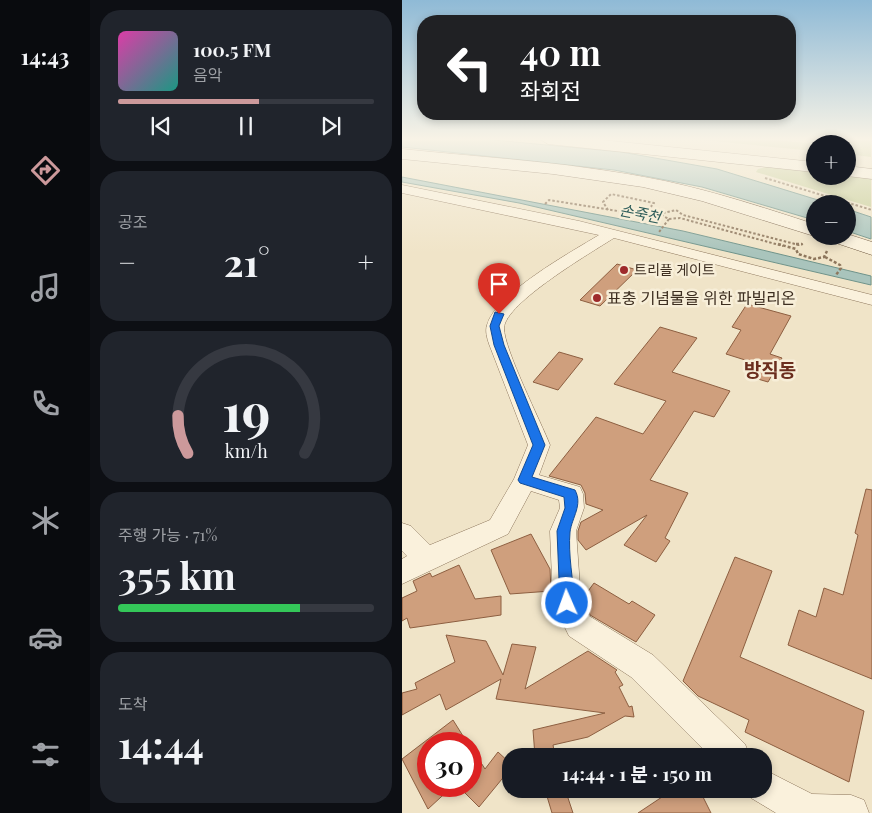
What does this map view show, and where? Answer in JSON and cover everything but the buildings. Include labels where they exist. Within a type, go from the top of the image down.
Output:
[{"type":"main road","points":[[606,177],[644,182],[712,198],[806,234]]},
{"type":"main road","points":[[847,245],[872,249]]},
{"type":"street","points":[[402,189],[612,225],[872,300]]},
{"type":"street","points":[[402,572],[426,559],[499,528],[525,480],[539,445],[499,345],[494,326],[499,314],[508,304],[612,225]]},
{"type":"street","points":[[525,480],[571,494],[572,508],[563,531],[567,603],[579,626],[642,666],[725,748]]},
{"type":"street","points":[[402,534],[426,559]]},
{"type":"street","points":[[772,791],[808,812],[851,813]]},
{"type":"path","points":[[761,177],[872,210]]},
{"type":"path","points":[[608,210],[603,202],[611,194],[654,203],[647,210]]},
{"type":"path","points":[[547,202],[549,200],[636,213],[647,210],[663,213],[672,210],[799,245]]},
{"type":"path","points":[[612,225],[615,211]]},
{"type":"path","points":[[663,213],[663,216],[669,219],[680,218],[796,249],[798,254],[807,258],[824,257],[841,268],[834,278]]},
{"type":"path","points":[[680,218],[683,214]]},
{"type":"path","points":[[664,226],[669,219]]},
{"type":"path","points":[[749,236],[752,233]]},
{"type":"path","points":[[796,249],[806,240]]},
{"type":"path","points":[[824,257],[828,245]]},
{"type":"green space","points":[[772,177],[806,177],[806,185],[856,185],[856,177],[871,178],[871,207],[856,202],[856,195],[832,195]]},
{"type":"water","points":[[402,177],[683,231],[871,276],[871,285],[519,203],[402,182]]},
{"type":"water","points":[[650,177],[743,177],[806,196],[806,218],[702,187]]},
{"type":"water","points":[[856,212],[871,217],[871,239],[856,234]]},
{"type":"place","name":"트리플 게이트","points":[[624,270]]},
{"type":"place","name":"표충 기념물을 위한 파빌리온","points":[[597,298]]},
{"type":"district","name":"방직동","points":[[770,370]]},
{"type":"route","points":[[499,314],[494,326],[499,345],[539,445],[525,480],[571,494],[572,508],[563,531],[567,603]]},
{"type":"water label","name":"손죽천","points":[[640,214]]}]
